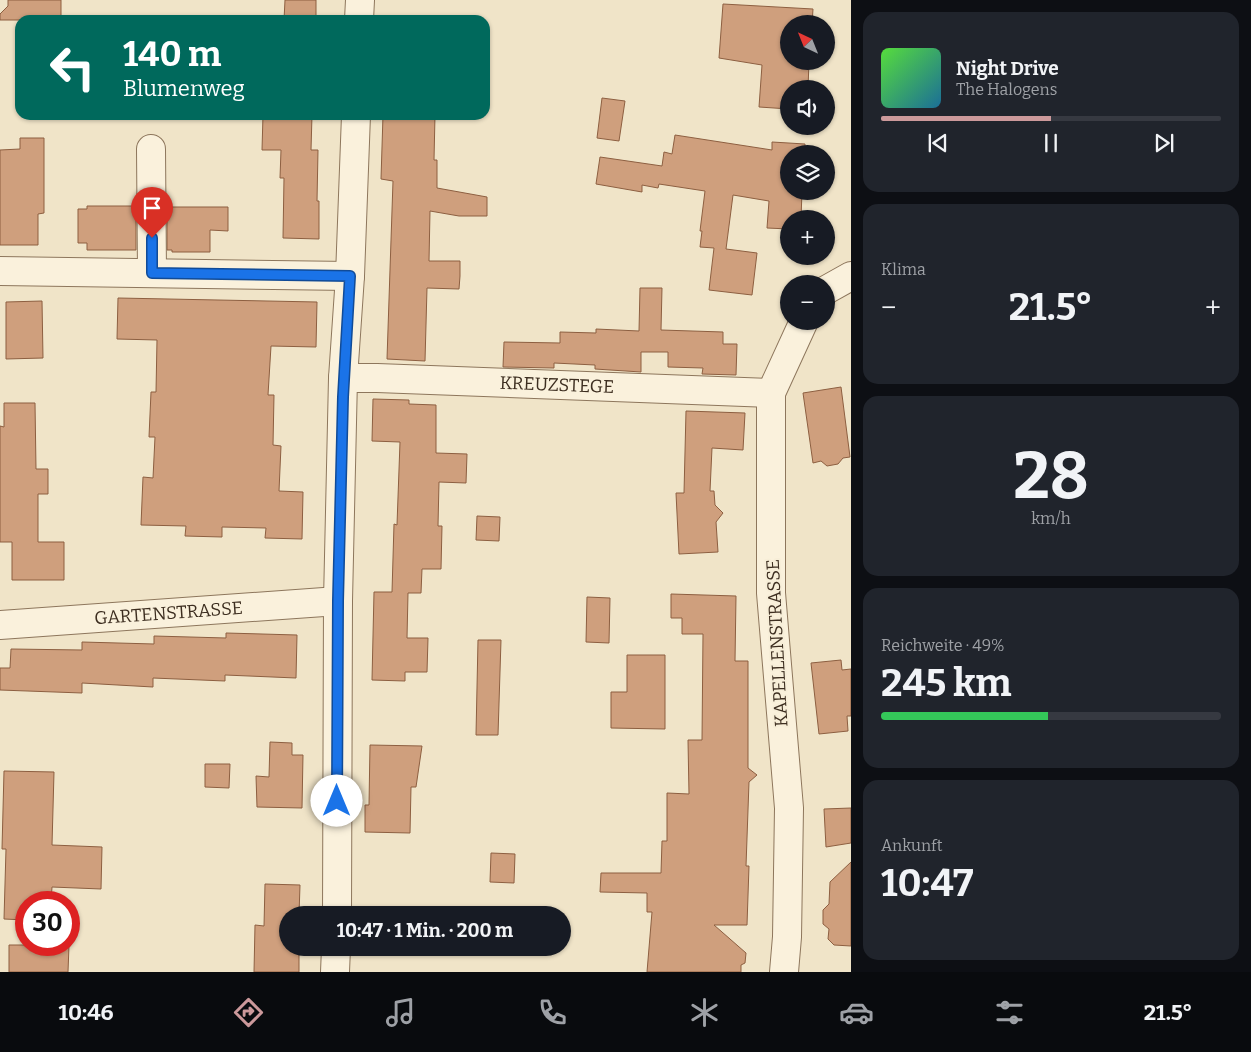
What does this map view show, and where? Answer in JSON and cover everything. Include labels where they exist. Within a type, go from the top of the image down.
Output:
[{"type":"street","points":[[359,15],[360,0]]},
{"type":"street","points":[[336,906],[338,601],[343,378],[350,276],[356,120]]},
{"type":"street","points":[[151,150],[152,273]]},
{"type":"street","points":[[0,271],[350,276]]},
{"type":"street","points":[[835,285],[851,276]]},
{"type":"street","name":"KAPELLENSTRASSE","points":[[784,972],[787,937],[789,808],[771,593],[771,393],[800,330]]},
{"type":"street","name":"KREUZSTEGE","points":[[343,378],[771,393]]},
{"type":"street","name":"GARTENSTRASSE","points":[[0,625],[338,601]]},
{"type":"street","points":[[335,972],[336,956]]},
{"type":"building","points":[[8,0],[61,0],[61,15],[15,15],[15,20],[0,20],[0,14],[8,6]]},
{"type":"building","points":[[285,0],[316,0],[316,15],[284,15]]},
{"type":"building","points":[[723,4],[813,9],[813,15],[780,15],[780,70],[809,70],[808,80],[780,80],[780,108],[759,107],[762,65],[719,58]]},
{"type":"building","points":[[602,98],[625,101],[619,141],[597,138]]},
{"type":"building","points":[[263,120],[312,120],[311,150],[318,150],[317,201],[319,201],[319,239],[283,238],[284,178],[280,178],[281,150],[262,150]]},
{"type":"building","points":[[383,120],[435,120],[434,160],[437,160],[437,188],[487,197],[487,216],[459,216],[430,211],[429,261],[460,261],[460,276],[459,289],[427,288],[425,361],[387,359],[393,181],[381,179]]},
{"type":"building","points":[[675,135],[772,150],[772,142],[805,144],[780,145],[780,200],[802,200],[801,210],[780,210],[780,229],[767,228],[769,201],[733,195],[726,249],[757,253],[752,295],[709,290],[714,248],[700,247],[705,191],[659,184],[658,188],[642,185],[642,192],[596,184],[600,157],[662,166],[664,152],[672,154]]},
{"type":"building","points":[[20,138],[44,138],[44,213],[38,214],[38,245],[0,245],[0,150],[20,149]]},
{"type":"building","points":[[87,206],[136,206],[136,250],[87,250],[87,243],[78,243],[78,209],[87,209]]},
{"type":"building","points":[[167,207],[228,207],[228,231],[210,230],[210,252],[172,252],[172,250],[167,250]]},
{"type":"building","points":[[640,288],[662,288],[661,330],[723,332],[723,344],[737,344],[736,375],[702,374],[703,368],[668,367],[668,352],[641,352],[641,372],[595,369],[595,365],[554,363],[554,368],[503,367],[504,342],[560,343],[560,332],[596,333],[596,329],[639,331]]},
{"type":"building","points":[[118,298],[317,302],[316,347],[271,346],[268,395],[274,395],[273,445],[281,446],[279,491],[303,492],[302,539],[265,538],[266,528],[222,527],[222,537],[185,536],[186,526],[141,525],[143,477],[153,478],[155,437],[149,437],[151,392],[156,392],[157,340],[117,339]]},
{"type":"building","points":[[42,301],[43,358],[6,359],[6,302]]},
{"type":"building","points":[[841,387],[850,457],[843,458],[838,464],[827,466],[821,461],[813,463],[803,393]]},
{"type":"building","points":[[373,399],[409,400],[409,404],[436,405],[436,453],[467,454],[466,483],[439,482],[438,526],[442,526],[441,569],[422,569],[421,593],[408,593],[407,638],[428,638],[427,672],[405,672],[405,681],[372,680],[374,592],[392,592],[394,524],[397,525],[400,442],[372,441]]},
{"type":"building","points":[[4,403],[35,403],[36,469],[48,469],[48,494],[38,494],[38,542],[64,542],[64,580],[12,580],[12,542],[0,542],[0,426],[4,427]]},
{"type":"building","points":[[686,411],[745,413],[743,450],[712,448],[710,491],[714,491],[715,505],[723,513],[716,522],[718,552],[679,554],[676,493],[684,493]]},
{"type":"building","points":[[477,516],[500,517],[499,541],[476,540]]},
{"type":"building","points":[[671,594],[736,596],[735,661],[748,661],[748,768],[757,775],[749,782],[746,866],[749,866],[747,925],[714,925],[746,953],[745,963],[741,965],[741,972],[647,972],[652,912],[647,912],[647,893],[600,892],[601,873],[661,873],[662,841],[667,841],[667,793],[689,794],[688,740],[702,740],[703,634],[682,634],[682,618],[671,618]]},
{"type":"building","points":[[587,597],[610,598],[609,643],[586,642]]},
{"type":"building","points":[[226,633],[297,635],[296,678],[225,675],[225,681],[153,678],[153,687],[82,683],[82,693],[0,690],[0,668],[10,668],[11,649],[82,650],[82,642],[154,644],[154,636],[226,638]]},
{"type":"building","points":[[478,640],[501,640],[498,735],[476,735]]},
{"type":"building","points":[[627,655],[665,655],[665,729],[611,728],[611,692],[627,692]]},
{"type":"building","points":[[841,660],[842,670],[851,669],[851,716],[847,716],[848,731],[819,734],[811,663]]},
{"type":"building","points":[[270,742],[292,743],[292,755],[303,755],[302,808],[257,807],[256,776],[269,777]]},
{"type":"building","points":[[370,745],[422,746],[416,787],[411,787],[410,833],[365,832],[365,805],[369,805]]},
{"type":"building","points":[[205,764],[230,764],[229,788],[205,787]]},
{"type":"building","points":[[4,771],[54,772],[52,845],[102,847],[101,889],[52,887],[52,891],[15,891],[15,920],[4,919],[6,849],[2,849]]},
{"type":"building","points":[[851,808],[851,843],[826,847],[824,809]]},
{"type":"building","points":[[491,853],[515,854],[514,883],[490,882]]},
{"type":"building","points":[[851,862],[851,946],[834,945],[828,939],[829,929],[823,924],[823,910],[829,904],[830,882]]},
{"type":"building","points":[[265,884],[300,885],[299,906],[279,906],[279,956],[299,956],[299,972],[254,972],[255,925],[264,926]]},
{"type":"building","points":[[9,945],[15,945],[15,956],[69,956],[68,972],[9,972]]},
{"type":"route","points":[[152,238],[152,273],[350,276],[343,378],[338,601],[337,801]]}]
